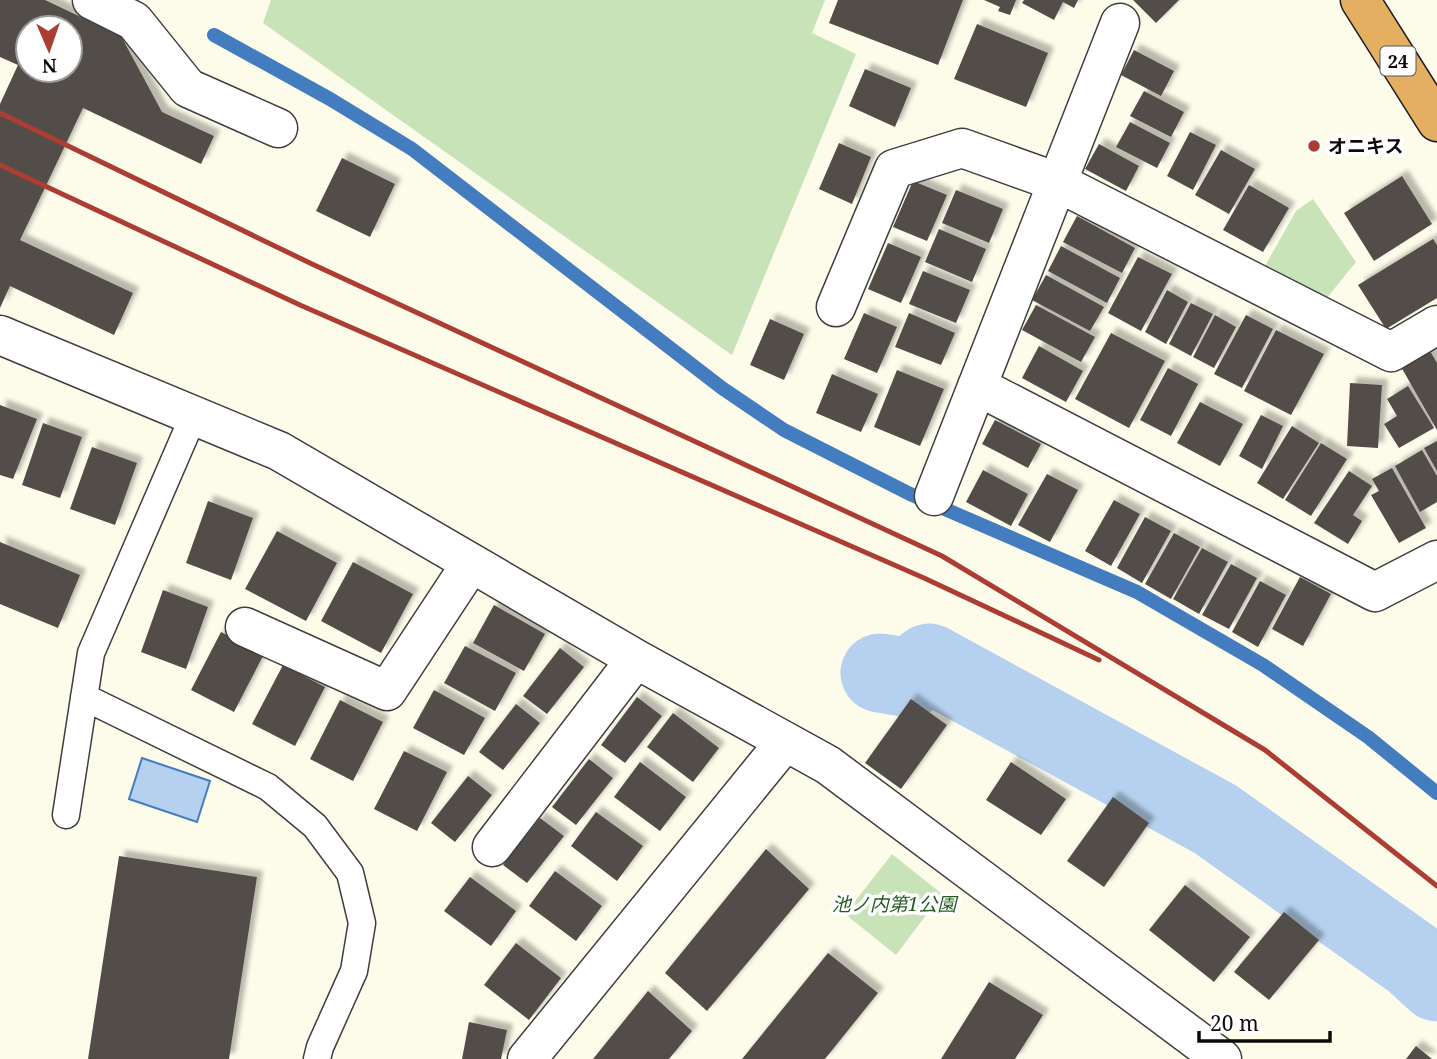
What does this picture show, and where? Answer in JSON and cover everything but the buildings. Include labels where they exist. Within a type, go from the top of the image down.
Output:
[{"type":"highway","name":"24","points":[[1360,0],[1437,122]]},
{"type":"street","points":[[92,0],[134,20],[188,88],[278,128]]},
{"type":"street","points":[[934,496],[1120,23]]},
{"type":"street","points":[[836,307],[894,169],[962,148],[1057,182],[1391,352],[1437,325]]},
{"type":"street","points":[[0,335],[279,451],[636,660],[828,765],[1222,1059]]},
{"type":"street","points":[[977,386],[1375,592],[1437,559]]},
{"type":"street","points":[[244,626],[387,691],[470,565]]},
{"type":"street","points":[[492,847],[636,660]]},
{"type":"street","points":[[527,1059],[785,742]]},
{"type":"lane","points":[[66,815],[91,653],[193,417]]},
{"type":"lane","points":[[84,697],[268,787],[315,826],[351,873],[362,923],[354,971],[317,1059]]},
{"type":"green space","points":[[271,0],[825,0],[812,33],[856,54],[732,355],[263,23]]},
{"type":"green space","points":[[1313,199],[1356,262],[1326,299],[1265,266],[1296,211]]},
{"type":"green space","name":"池ノ内第1公園","points":[[892,854],[942,894],[896,955],[845,914]]},
{"type":"water","points":[[938,644],[1062,697],[1080,745],[914,656]]},
{"type":"water","points":[[142,758],[210,781],[197,822],[129,799]]},
{"type":"waterway","points":[[214,35],[330,99],[412,149],[722,388],[784,430],[910,494],[1137,592],[1263,665],[1368,737],[1437,793]]},
{"type":"waterway","points":[[880,673],[910,678],[929,663],[1215,819],[1413,960],[1437,982]]},
{"type":"railway","points":[[0,113],[312,264],[942,556],[1265,750],[1437,886]]},
{"type":"railway","points":[[0,165],[300,305],[924,578],[1099,660]]},
{"type":"place","name":"オニキス","points":[[1314,146]]}]
